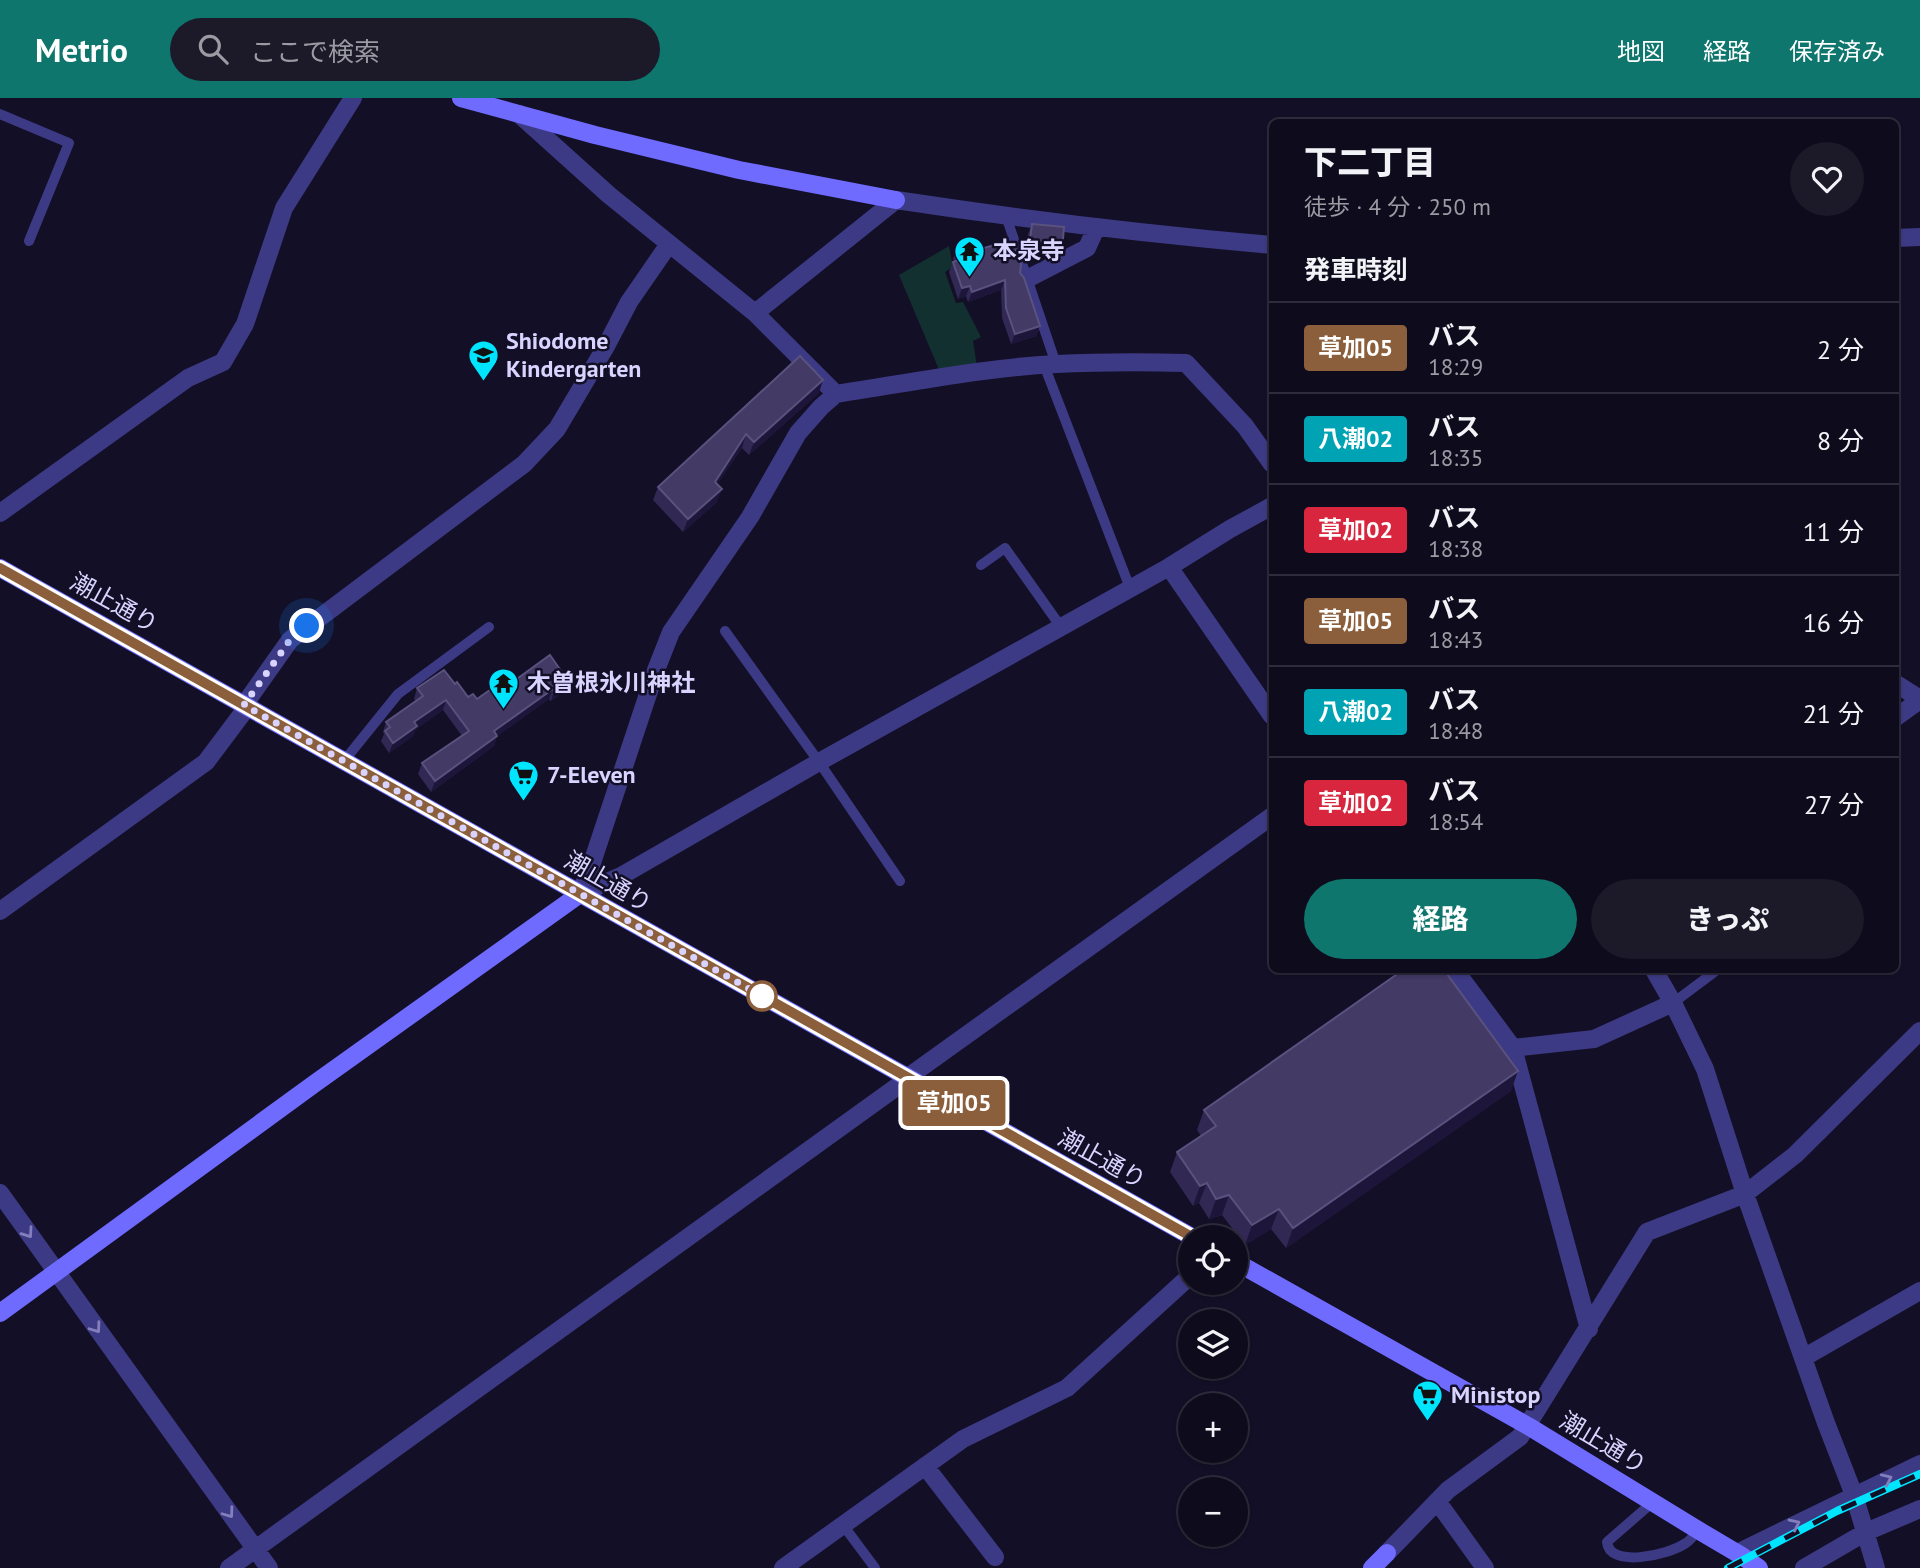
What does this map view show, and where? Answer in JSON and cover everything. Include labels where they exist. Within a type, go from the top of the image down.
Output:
[{"type":"street","points":[[0,513],[188,377],[223,362],[245,324],[284,208],[353,98]]},
{"type":"street","points":[[461,98],[595,135],[739,170],[896,200],[1096,228],[1269,245]]},
{"type":"street","points":[[519,114],[576,167],[755,313],[836,394]]},
{"type":"street","points":[[755,313],[896,200]]},
{"type":"street","points":[[1027,279],[1087,248],[1096,228]]},
{"type":"street","points":[[1899,239],[1920,237]]},
{"type":"street","points":[[0,911],[206,762],[290,640],[524,464],[557,429],[629,302],[669,244]]},
{"type":"street","points":[[580,894],[671,632],[750,517],[798,433],[836,394],[1050,364],[1186,363],[1245,426],[1269,460]]},
{"type":"street","points":[[0,1313],[303,1091],[580,894],[621,876],[1169,567],[1269,508]]},
{"type":"street","points":[[1169,567],[1269,712]]},
{"type":"street","name":"潮止通り","points":[[0,568],[1178,1229]]},
{"type":"street","points":[[1899,686],[1920,699],[1899,715]]},
{"type":"street","points":[[229,1568],[1269,818]]},
{"type":"street","points":[[1457,973],[1513,1048],[1589,1329]]},
{"type":"street","points":[[1656,973],[1705,1069],[1745,1194],[1854,1495],[1876,1568]]},
{"type":"street","points":[[1513,1048],[1594,1039],[1673,1003]]},
{"type":"street","points":[[1372,1568],[1448,1490],[1520,1437],[1647,1232],[1745,1194],[1795,1155],[1920,1031]]},
{"type":"street","points":[[0,1193],[269,1568]]},
{"type":"street","name":"潮止通り","points":[[1248,1269],[1528,1426],[1759,1568]]},
{"type":"street","points":[[783,1568],[963,1439],[1067,1388],[1178,1287]]},
{"type":"street","points":[[1803,1358],[1920,1291]]},
{"type":"street","points":[[1737,1553],[1920,1464]]},
{"type":"street","points":[[925,1466],[995,1556]]},
{"type":"street","points":[[1437,1501],[1485,1568]]},
{"type":"street","points":[[1804,1568],[1866,1532],[1920,1509]]},
{"type":"lane","points":[[0,114],[69,143],[29,241]]},
{"type":"lane","points":[[1006,216],[1027,279],[1050,364],[1130,589]]},
{"type":"lane","points":[[981,565],[1005,548],[1061,627]]},
{"type":"lane","points":[[344,761],[398,694],[489,627]]},
{"type":"lane","points":[[725,631],[820,762],[900,881]]},
{"type":"lane","points":[[1673,1003],[1713,973]]},
{"type":"lane","points":[[1653,1502],[1607,1542],[1614,1560],[1623,1564],[1646,1563],[1688,1542],[1698,1530]]},
{"type":"lane","points":[[843,1525],[874,1568]]},
{"type":"green space","points":[[949,246],[953,267],[945,272],[956,303],[963,302],[981,337],[973,341],[977,367],[940,372],[899,275]]},
{"type":"building","points":[[1032,224],[1064,227],[1063,239],[1057,242],[1030,240]]},
{"type":"building","points":[[971,243],[974,251],[1001,243],[1002,248],[1014,244],[1021,264],[1020,273],[1040,326],[1015,334],[1006,308],[1005,280],[972,292],[970,286],[962,288],[953,262],[961,259],[957,248]]},
{"type":"building","points":[[800,356],[823,380],[754,442],[746,434],[715,482],[722,489],[688,519],[658,487]]},
{"type":"building","points":[[550,655],[568,681],[494,731],[497,736],[435,781],[422,763],[469,731],[446,700],[414,722],[417,726],[393,743],[385,731],[390,727],[386,722],[423,696],[417,688],[444,670],[468,697],[473,694],[477,699],[510,676],[514,681]]},
{"type":"building","points":[[1399,973],[1446,973],[1518,1071],[1293,1228],[1279,1209],[1252,1225],[1229,1195],[1216,1199],[1207,1183],[1200,1186],[1177,1152],[1216,1126],[1204,1110]]},
{"type":"railway","points":[[1728,1568],[1837,1511],[1920,1474]]},
{"type":"bus line","name":"草加05","points":[[0,568],[1178,1229]]},
{"type":"place","name":"本泉寺","points":[[970,278]]},
{"type":"place","name":"Shiodome Kindergarten","points":[[483,382]]},
{"type":"place","name":"木曽根氷川神社","points":[[504,710]]},
{"type":"place","name":"7-Eleven","points":[[524,802]]},
{"type":"place","name":"Ministop","points":[[1428,1422]]},
{"type":"route","points":[[307,626],[290,640],[244,705],[771,1001],[762,996]]}]
